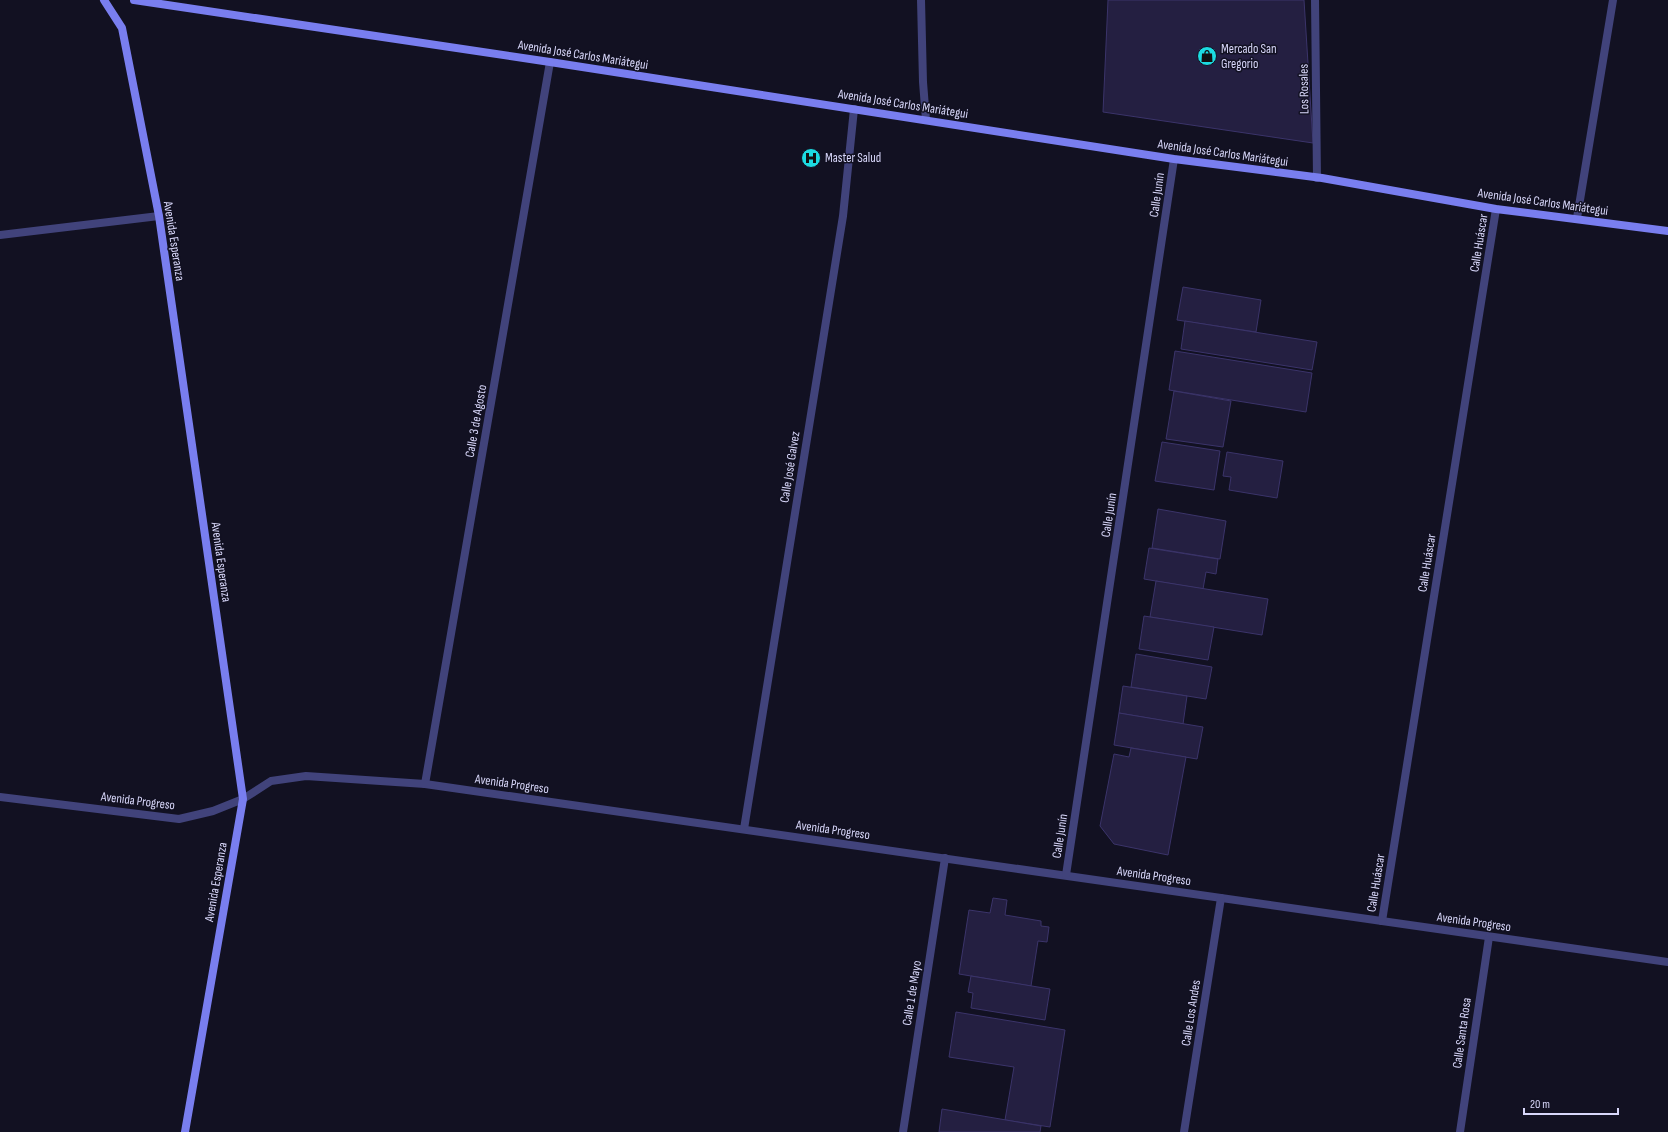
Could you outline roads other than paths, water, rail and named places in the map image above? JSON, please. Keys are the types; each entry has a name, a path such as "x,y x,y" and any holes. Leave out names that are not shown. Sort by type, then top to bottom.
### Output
{"street":[{"name":"Avenida Esperanza","path":"104,0 122,28 159,216 243,799 185,1132"},
{"name":"Avenida José Carlos Mariátegui","path":"134,0 550,62 1174,159 1317,178 1496,209 1577,218 1668,231"},
{"path":"921,0 926,120"},
{"name":"Los Rosales","path":"1315,0 1317,178"},
{"path":"1577,218 1613,0"},
{"name":"Calle 3 de Agosto","path":"425,784 550,62"},
{"name":"Calle José Galvez","path":"744,829 842,224 854,109"},
{"name":"Calle Junín","path":"1066,875 1174,159"},
{"name":"Calle Huáscar","path":"1382,921 1496,209"},
{"path":"0,235 159,216"},
{"name":"Avenida Progreso","path":"0,797 179,819 213,811 243,799 271,781 306,776 425,784 1668,962"},
{"name":"Calle 1 de Mayo","path":"903,1132 945,858"},
{"name":"Calle Los Andes","path":"1184,1132 1220,898"},
{"name":"Calle Santa Rosa","path":"1460,1132 1489,937"}],"place":[{"name":"Mercado San Gregorio","path":"1207,56"},
{"name":"Master Salud","path":"811,158"}]}
